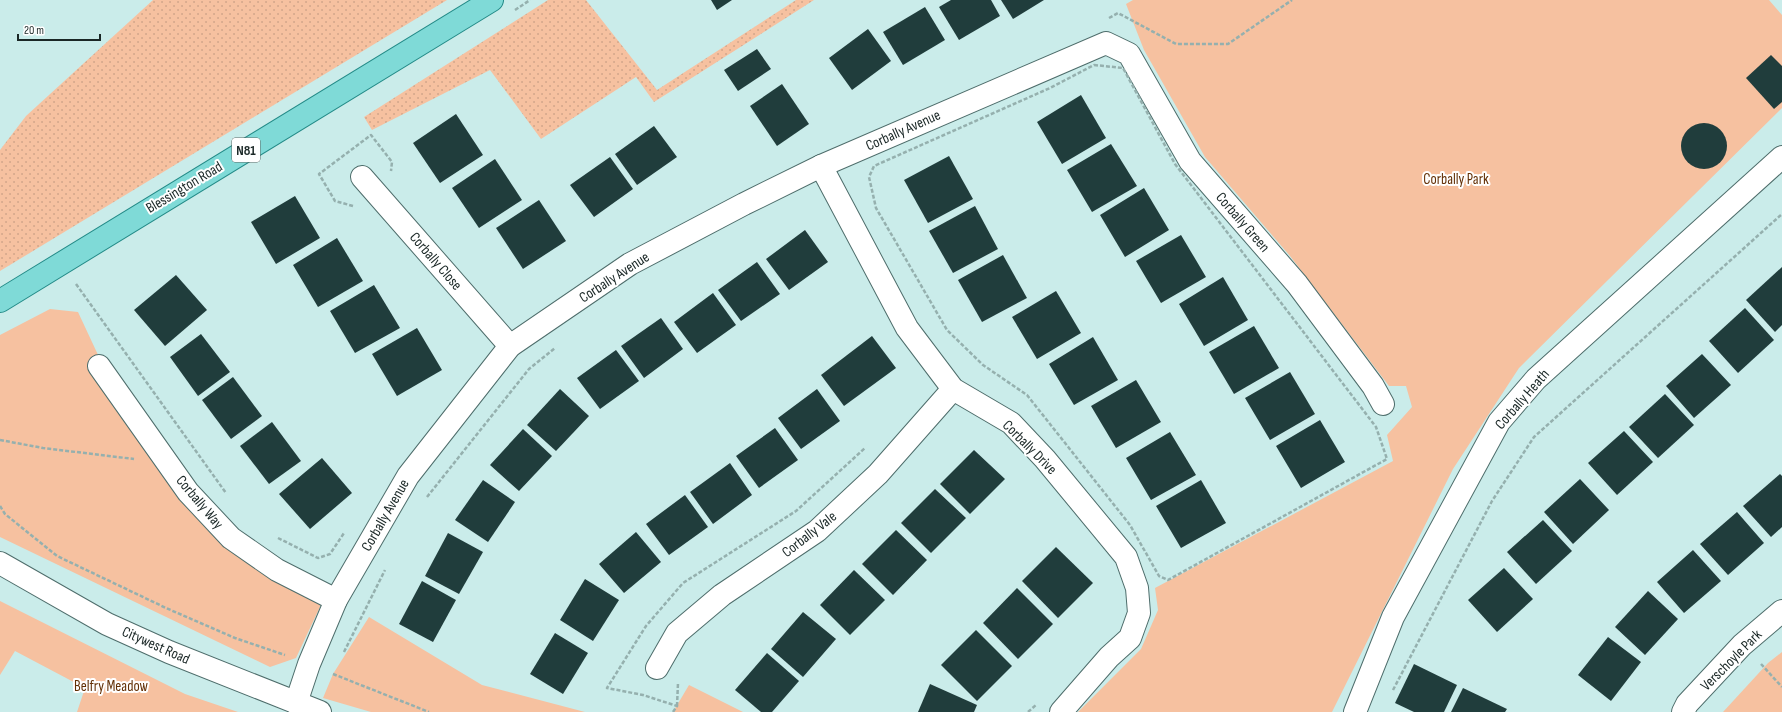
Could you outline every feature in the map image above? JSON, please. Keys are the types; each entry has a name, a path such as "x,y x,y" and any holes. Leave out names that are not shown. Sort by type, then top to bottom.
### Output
{"main road":[{"name":"Blessington Road","path":"0,301 492,0"}],"street":[{"name":"Corbally Avenue","path":"296,704 309,664 336,600 408,476 510,346 630,264 744,204 821,166 1106,43"},
{"name":"Corbally Green","path":"1106,43 1129,54 1190,162 1297,284 1373,386 1383,404"},
{"name":"Corbally Heath","path":"1355,712 1393,617 1499,422 1536,379 1782,157"},
{"name":"Corbally Drive","path":"821,166 907,328 953,389 1011,423 1046,459 1126,557 1137,588 1138,613 1130,638 1109,657 1061,712"},
{"name":"Corbally Close","path":"362,177 510,346"},
{"name":"Corbally Way","path":"99,366 188,492 231,538 277,570 336,600"},
{"name":"Corbally Vale","path":"657,668 677,633 722,595 817,532 878,474 953,389"},
{"name":"Citywest Road","path":"0,563 107,624 169,652 296,704 320,712"},
{"name":"Verschoyle Park","path":"1682,712 1687,704 1742,645 1782,611"}],"path":[{"path":"1104,20 1118,13 1176,44 1228,44 1292,0"},
{"path":"1094,66 1122,68 1175,164 1376,427 1387,459 1168,580 1159,576 1130,525 1027,395 983,365 947,330 876,208 869,177 874,166 1050,88 1094,66"},
{"path":"358,207 335,200 319,174 371,135 392,162 391,173"},
{"path":"1392,691 1492,501 1534,437 1782,214"},
{"path":"74,280 228,496"},
{"path":"426,498 529,369 559,345"},
{"path":"0,440 43,448 139,459"},
{"path":"677,706 643,695 607,688 646,626 683,583 796,511 871,443"},
{"path":"0,506 5,514 57,556 166,608 235,638 288,656"},
{"path":"272,535 318,558 330,554 347,527"},
{"path":"343,654 387,565"},
{"path":"1761,664 1782,687"},
{"path":"336,667 332,674 429,712"},
{"path":"673,712 677,706 678,682"},
{"path":"1028,712 1040,701"}],"green space":[{"path":"153,0 447,0 0,271 0,150 26,116"},
{"path":"548,0 586,0 657,90 796,0 814,0 654,102 636,77 541,139 490,70 372,130 364,117"},
{"name":"Corbally Park","path":"1133,0 1769,0 1782,15 1782,108 1519,368 1453,469 1332,712 1078,712 1141,649 1158,610 1155,588 1393,461 1387,435 1412,407 1406,386 1389,386 1290,256 1205,157 1144,50 1126,4"},
{"path":"50,309 78,312 99,357 191,489 235,534 327,592 296,658 270,667 0,537 0,335"},
{"name":"Belfry Meadow","path":"0,601 185,694 238,712 77,712 85,688 15,651 0,675"},
{"path":"369,617 482,685 585,712 371,712 323,698 333,674"},
{"path":"1782,652 1782,712 1723,712 1768,663"},
{"path":"689,685 743,712 673,712"}],"building":[{"path":"711,0 732,0 717,10"},
{"path":"951,0 991,0 1000,16 959,40 939,7"},
{"path":"1001,0 1044,0 1013,19"},
{"path":"925,7 945,40 903,65 883,32"},
{"path":"868,29 891,61 852,90 829,58"},
{"path":"757,49 771,69 738,91 724,70"},
{"path":"1771,55 1782,66 1782,102 1774,109 1746,78"},
{"path":"782,84 809,124 777,146 750,106"},
{"path":"1081,95 1106,138 1062,164 1037,122"},
{"path":"456,114 483,155 440,183 413,143"},
{"path":"1709,123 1721,129 1726,137 1726,155 1721,163 1713,168 1699,169 1687,163 1682,155 1681,141 1687,129 1695,124"},
{"path":"654,126 677,157 637,185 615,154"},
{"path":"1111,144 1137,186 1092,212 1067,170"},
{"path":"949,156 973,199 928,223 904,180"},
{"path":"610,157 633,189 594,217 570,185"},
{"path":"495,159 522,200 479,228 452,188"},
{"path":"1144,188 1169,230 1125,257 1100,215"},
{"path":"295,196 320,238 276,264 251,222"},
{"path":"539,200 566,241 523,269 496,228"},
{"path":"975,206 998,249 953,273 929,231"},
{"path":"805,230 828,262 789,290 766,259"},
{"path":"1181,235 1206,277 1161,303 1136,261"},
{"path":"337,238 363,281 318,307 293,265"},
{"path":"1003,255 1027,298 982,322 958,280"},
{"path":"757,262 780,294 741,321 718,290"},
{"path":"1782,267 1782,325 1775,332 1746,300"},
{"path":"176,275 207,310 165,346 134,310"},
{"path":"1223,277 1248,320 1204,346 1179,304"},
{"path":"374,285 400,328 355,353 330,311"},
{"path":"1056,291 1081,333 1037,359 1012,317"},
{"path":"713,293 736,325 697,353 674,322"},
{"path":"1745,308 1774,340 1738,373 1709,341"},
{"path":"661,318 683,349 644,378 621,346"},
{"path":"1254,326 1279,368 1234,394 1209,352"},
{"path":"417,328 442,370 397,396 372,354"},
{"path":"201,334 230,372 198,396 170,357"},
{"path":"872,336 896,368 844,406 821,375"},
{"path":"1093,337 1118,380 1074,405 1049,364"},
{"path":"616,350 639,381 600,409 577,378"},
{"path":"1702,354 1731,385 1694,418 1666,386"},
{"path":"1290,372 1315,414 1270,440 1245,398"},
{"path":"233,377 262,416 231,439 202,400"},
{"path":"1136,380 1161,422 1116,448 1091,406"},
{"path":"560,389 589,416 556,451 527,425"},
{"path":"817,389 840,421 801,449 778,418"},
{"path":"1665,394 1694,425 1658,458 1629,427"},
{"path":"1320,420 1345,462 1301,488 1276,446"},
{"path":"272,422 301,461 269,484 240,446"},
{"path":"775,428 798,460 759,488 736,456"},
{"path":"523,429 552,456 519,491 490,465"},
{"path":"1624,431 1653,462 1617,495 1588,463"},
{"path":"1170,432 1196,475 1151,500 1126,458"},
{"path":"974,450 1005,479 970,514 940,484"},
{"path":"322,458 352,493 310,529 279,494"},
{"path":"730,463 752,495 713,524 690,492"},
{"path":"1780,474 1782,476 1782,527 1771,537 1743,506"},
{"path":"1580,479 1609,510 1573,544 1544,512"},
{"path":"483,480 515,502 488,542 455,520"},
{"path":"1201,480 1226,523 1181,548 1156,506"},
{"path":"935,489 966,518 931,553 901,523"},
{"path":"685,495 708,527 669,555 646,524"},
{"path":"1737,512 1764,543 1728,575 1700,544"},
{"path":"1543,520 1572,551 1536,584 1507,552"},
{"path":"896,530 927,560 893,595 862,564"},
{"path":"636,532 661,562 624,593 599,564"},
{"path":"448,533 483,552 459,594 425,576"},
{"path":"1056,547 1093,583 1058,618 1022,581"},
{"path":"1693,550 1721,581 1684,613 1657,582"},
{"path":"1504,568 1533,599 1497,632 1468,600"},
{"path":"854,570 885,600 850,635 820,605"},
{"path":"585,579 619,600 593,641 560,620"},
{"path":"422,581 456,600 433,642 399,624"},
{"path":"1017,588 1053,624 1018,659 983,623"},
{"path":"1648,591 1678,619 1645,655 1615,627"},
{"path":"803,612 836,639 803,677 771,649"},
{"path":"976,630 1012,666 977,701 941,665"},
{"path":"555,633 588,653 563,694 530,674"},
{"path":"1608,637 1641,662 1611,701 1578,675"},
{"path":"767,653 799,681 772,712 761,712 735,690"},
{"path":"1414,664 1457,685 1444,712 1414,712 1395,703"},
{"path":"930,684 977,705 974,712 918,712"},
{"path":"1463,688 1507,709 1505,712 1451,712"}]}
